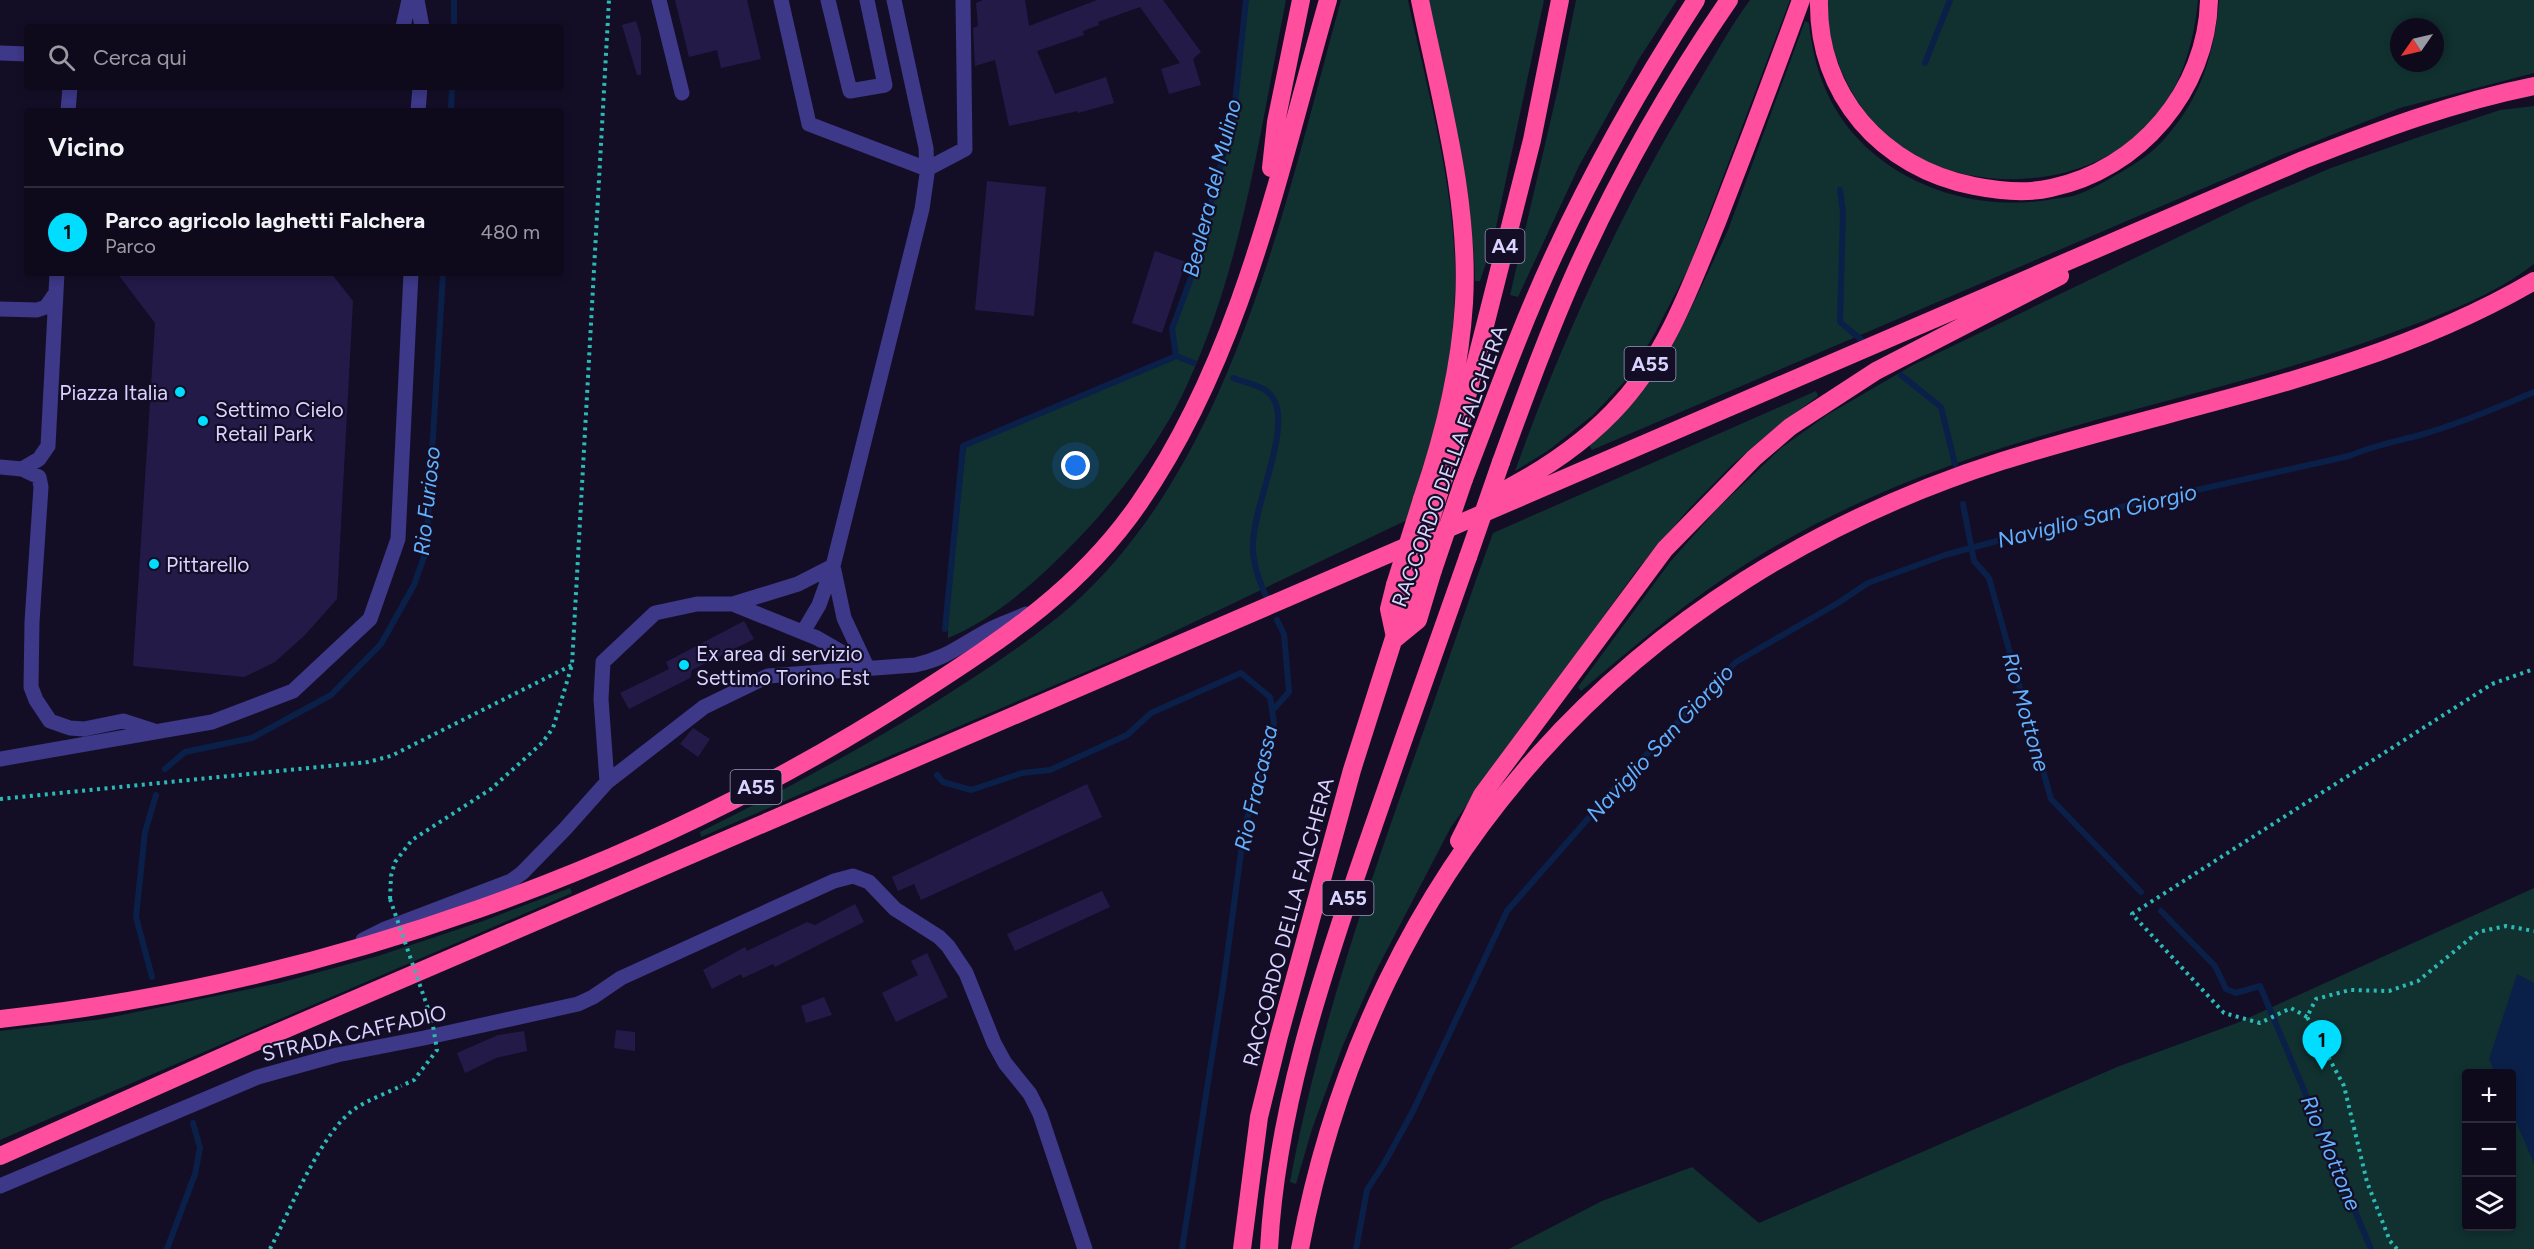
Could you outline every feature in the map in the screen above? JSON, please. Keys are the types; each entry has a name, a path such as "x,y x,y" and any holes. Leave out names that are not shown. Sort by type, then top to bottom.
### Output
{"highway":[{"name":"A55","path":"0,1019 68,1012 220,985 434,924 575,871 700,815 800,765 898,707 994,646 1046,606 1089,567 1145,495 1196,408 1231,327 1266,217 1276,122 1301,0"},
{"path":"1266,217 1328,0"},
{"path":"1396,638 1389,609 1439,450 1454,387 1464,301 1464,264 1456,183 1420,0"},
{"name":"A4","path":"1396,638 1453,452 1532,140 1560,0"},
{"name":"RACCORDO DELLA FALCHERA","path":"1242,1249 1259,1117 1279,1036 1346,790 1396,638 1418,620 1464,479 1526,321 1584,191 1647,78 1696,0"},
{"name":"A55","path":"1269,1249 1281,1142 1300,1058 1322,979 1501,462 1549,335 1607,205 1651,123 1729,0"},
{"name":"A55","path":"0,1156 295,1025 1327,580 1517,484 1570,450 1621,403 1666,340 1685,301 1739,168 1801,0"},
{"path":"1819,0 1824,50 1831,70 1842,96 1878,140 1915,166 1938,177 1981,188 2025,191 2050,189 2098,172 2140,144 2160,125 2190,80 2206,29 2209,0"},
{"path":"1327,580 2171,216 2378,130 2485,96 2534,86"},
{"path":"1300,1249 1328,1129 1368,1023 1482,795 1665,549 1754,458 1790,427 1876,371 2171,216"},
{"path":"1417,926 1454,863 1490,813 1559,731 1591,699 1676,627 1766,567 1863,514 1951,478 2063,442 2368,356 2467,317 2534,281"}],"street":[{"path":"404,24 409,0"},
{"path":"417,0 421,24"},
{"path":"659,0 682,93"},
{"path":"781,0 810,124 927,169 965,149 963,0"},
{"path":"828,0 850,91 885,85 867,0"},
{"path":"803,632 819,605 833,566 922,209 927,169 926,148 894,0"},
{"path":"0,53 24,54"},
{"path":"68,108 70,90"},
{"path":"418,108 420,90"},
{"path":"22,469 39,459 48,446 57,276"},
{"path":"0,759 212,722 293,691 370,619 398,539 411,276"},
{"path":"0,309 37,310 46,307 55,294"},
{"path":"37,310 44,316 52,337"},
{"path":"0,467 22,469 39,477 41,487 32,622 31,687 36,700 50,721 70,728 84,729 123,721 157,732"},
{"path":"607,782 601,699 603,662 655,613 697,604 732,604 798,584 833,566"},
{"path":"833,566 844,618 867,667"},
{"path":"732,604 818,638 867,667"},
{"path":"333,954 385,929 511,881 522,873 565,829 607,782 704,707 768,676 915,664 935,660 952,653 988,630 1046,606"},
{"name":"STRADA CAFFADIO","path":"0,1186 258,1077 337,1055 578,1004 621,978 844,877 860,878 869,882 895,909 939,937 958,958 993,1043 1005,1063 1030,1094 1040,1114 1084,1249"}],"path":[{"path":"270,1249 324,1142 355,1109 414,1080 437,1050 432,1020 390,899 391,876 395,862 412,840 491,789 548,736 553,728 572,665 609,0"},
{"path":"0,799 368,762 391,756 572,665"},
{"path":"2397,1249 2390,1241 2367,1182 2344,1086 2307,1017 2291,1008 2260,1023 2224,1013 2132,914 2492,684 2534,669"},
{"path":"2307,1017 2316,999 2350,990 2389,991 2418,981 2478,932 2506,926 2534,931"}],"green space":[{"path":"1247,0 1286,0 1248,196 1236,244 1206,339 1187,385 1165,427 1137,469 1074,543 1016,597 983,620 948,638 948,613 966,447 1176,359 1178,354 1174,329 1236,111"},
{"path":"1341,0 1408,0 1440,145 1452,220 1455,293 1450,352 1433,436 1407,520 1125,655 701,837 700,832 866,744 1003,657 1070,607 1126,548 1174,479 1213,404 1246,325 1274,243"},
{"path":"1428,0 1544,0 1492,246 1480,281 1475,281 1465,175"},
{"path":"1576,0 1677,0 1639,59 1579,166 1518,297 1510,295"},
{"path":"1750,0 1790,0 1689,267 1655,333 1628,378 1593,415 1549,450 1515,471 1553,371 1620,225 1670,131"},
{"path":"1827,0 2198,0 2193,33 2184,65 2170,95 2151,122 2129,142 2103,158 2075,169 2046,176 2016,179 1985,178 1956,172 1927,162 1905,150 1886,135 1854,96 1842,73 1829,25"},
{"path":"2219,0 2534,0 2534,73 2400,108 2281,155 1592,450 1589,445 1639,395 1663,363 1686,319 1728,230 1805,21 1809,23 1816,63 1831,101 1849,128 1871,151 1897,171 1957,196 2021,203 2079,194 2130,167 2155,148 2178,122 2197,90 2214,37"},
{"path":"2534,106 2534,264 2501,286 2447,312 2344,350 2005,447 1934,472 1864,501 1796,534 1712,586 1581,691 1578,687 1670,562 1717,509 1781,448 1827,415 1913,365 2251,202 2331,168 2416,138 2500,110"},
{"path":"1816,391 1818,396 1732,465 1687,511 1637,570 1451,827 1376,971 1343,1045 1312,1129 1296,1184 1290,1182 1317,1062 1369,887 1493,533"},
{"path":"570,888 572,893 0,1140 0,1031 102,1019 279,983 378,956 486,920"},
{"path":"2534,888 2534,1249 1509,1249 1602,1201 1692,1167 1759,1223 2117,1067 2237,1023"}],"water":[{"path":"2517,974 2534,983 2534,1164 2516,1121 2516,1069 2493,1069 2489,1059"}],"building":[{"path":"675,0 747,0 761,59 721,68 717,50 689,57"},
{"path":"983,0 1025,0 1029,26 1097,0 1163,0 1201,52 1193,59 1201,85 1169,94 1161,69 1180,63 1140,7 1098,22 1099,25 1083,31 1084,35 1037,51 1055,94 1106,77 1114,103 1078,113 1078,111 1009,126 995,60 975,66 973,28 978,26 976,3"},
{"path":"636,21 641,37 641,75 637,75 622,25"},
{"path":"987,181 1046,187 1034,316 975,310"},
{"path":"1155,251 1186,262 1162,333 1132,323"},
{"path":"119,276 333,276 353,301 337,599 305,635 275,662 244,677 133,666 155,323"},
{"name":"Ex area di servizio Settimo Torino Est","path":"744,621 754,639 692,670 690,678 629,709 620,693 669,669 666,662"},
{"path":"693,728 710,739 698,757 680,744"},
{"path":"1087,784 1102,817 921,900 914,884 898,891 892,877"},
{"path":"1102,891 1110,907 1015,951 1007,934"},
{"path":"855,904 864,922 775,967 773,964 743,978 741,974 712,989 703,970 745,947 747,951 807,922 815,925"},
{"path":"927,953 948,997 896,1022 882,993 918,975 911,961"},
{"path":"824,997 832,1015 806,1023 801,1006"},
{"path":"616,1030 635,1032 635,1051 614,1048"},
{"path":"524,1031 527,1051 496,1058 465,1073 457,1053 498,1035"}],"waterway":[{"name":"Rio Furioso","path":"454,0 454,24"},
{"name":"Bealera del Mulino","path":"1194,363 1176,356 1172,329 1195,267 1234,112 1246,0"},
{"name":"Rio Mottone","path":"1925,63 1950,0"},
{"name":"Rio Furioso","path":"451,108 452,90"},
{"name":"Rio Mottone","path":"1840,190 1843,212 1840,322 1864,342"},
{"name":"Rio Furioso","path":"165,769 185,752 252,738 331,695 381,644 414,585 426,551 443,276"},
{"name":"Rio Fracassa","path":"945,629 963,446 1176,356"},
{"name":"Rio Mottone","path":"1901,375 1941,407 1955,464"},
{"name":"Bealera del Mulino","path":"1233,378 1268,392 1275,402 1278,416 1278,432 1253,543 1256,570 1266,596"},
{"name":"Naviglio San Giorgio","path":"1356,1249 1367,1190 1413,1111 1507,911 1621,781 1736,662 1868,583 1945,555 2125,506 2349,456 2376,446 2449,426 2534,392"},
{"name":"Rio Mottone","path":"1963,504 1974,561 1989,578 2051,799 2141,892"},
{"name":"Bealera del Mulino","path":"1272,711 1289,692 1284,634 1277,620"},
{"name":"Rio Fracassa","path":"937,775 943,782 971,790 1022,773 1050,770 1127,735 1151,713 1241,673 1270,697 1274,723 1244,830 1223,986 1182,1249"},
{"name":"Rio Furioso","path":"152,977 136,917 145,832 156,795"},
{"name":"Rio Mottone","path":"2161,911 2215,966 2226,989 2236,993 2260,986 2371,1249"},
{"name":"Rio Furioso","path":"167,1249 195,1174 200,1148 193,1123"}],"place":[{"name":"Piazza Italia","path":"180,392"},
{"name":"Settimo Cielo Retail Park","path":"203,421"},
{"name":"Pittarello","path":"154,564"},
{"name":"Ex area di servizio Settimo Torino Est","path":"684,665"},
{"name":"Parco agricolo laghetti Falchera","path":"2322,1070"}]}
